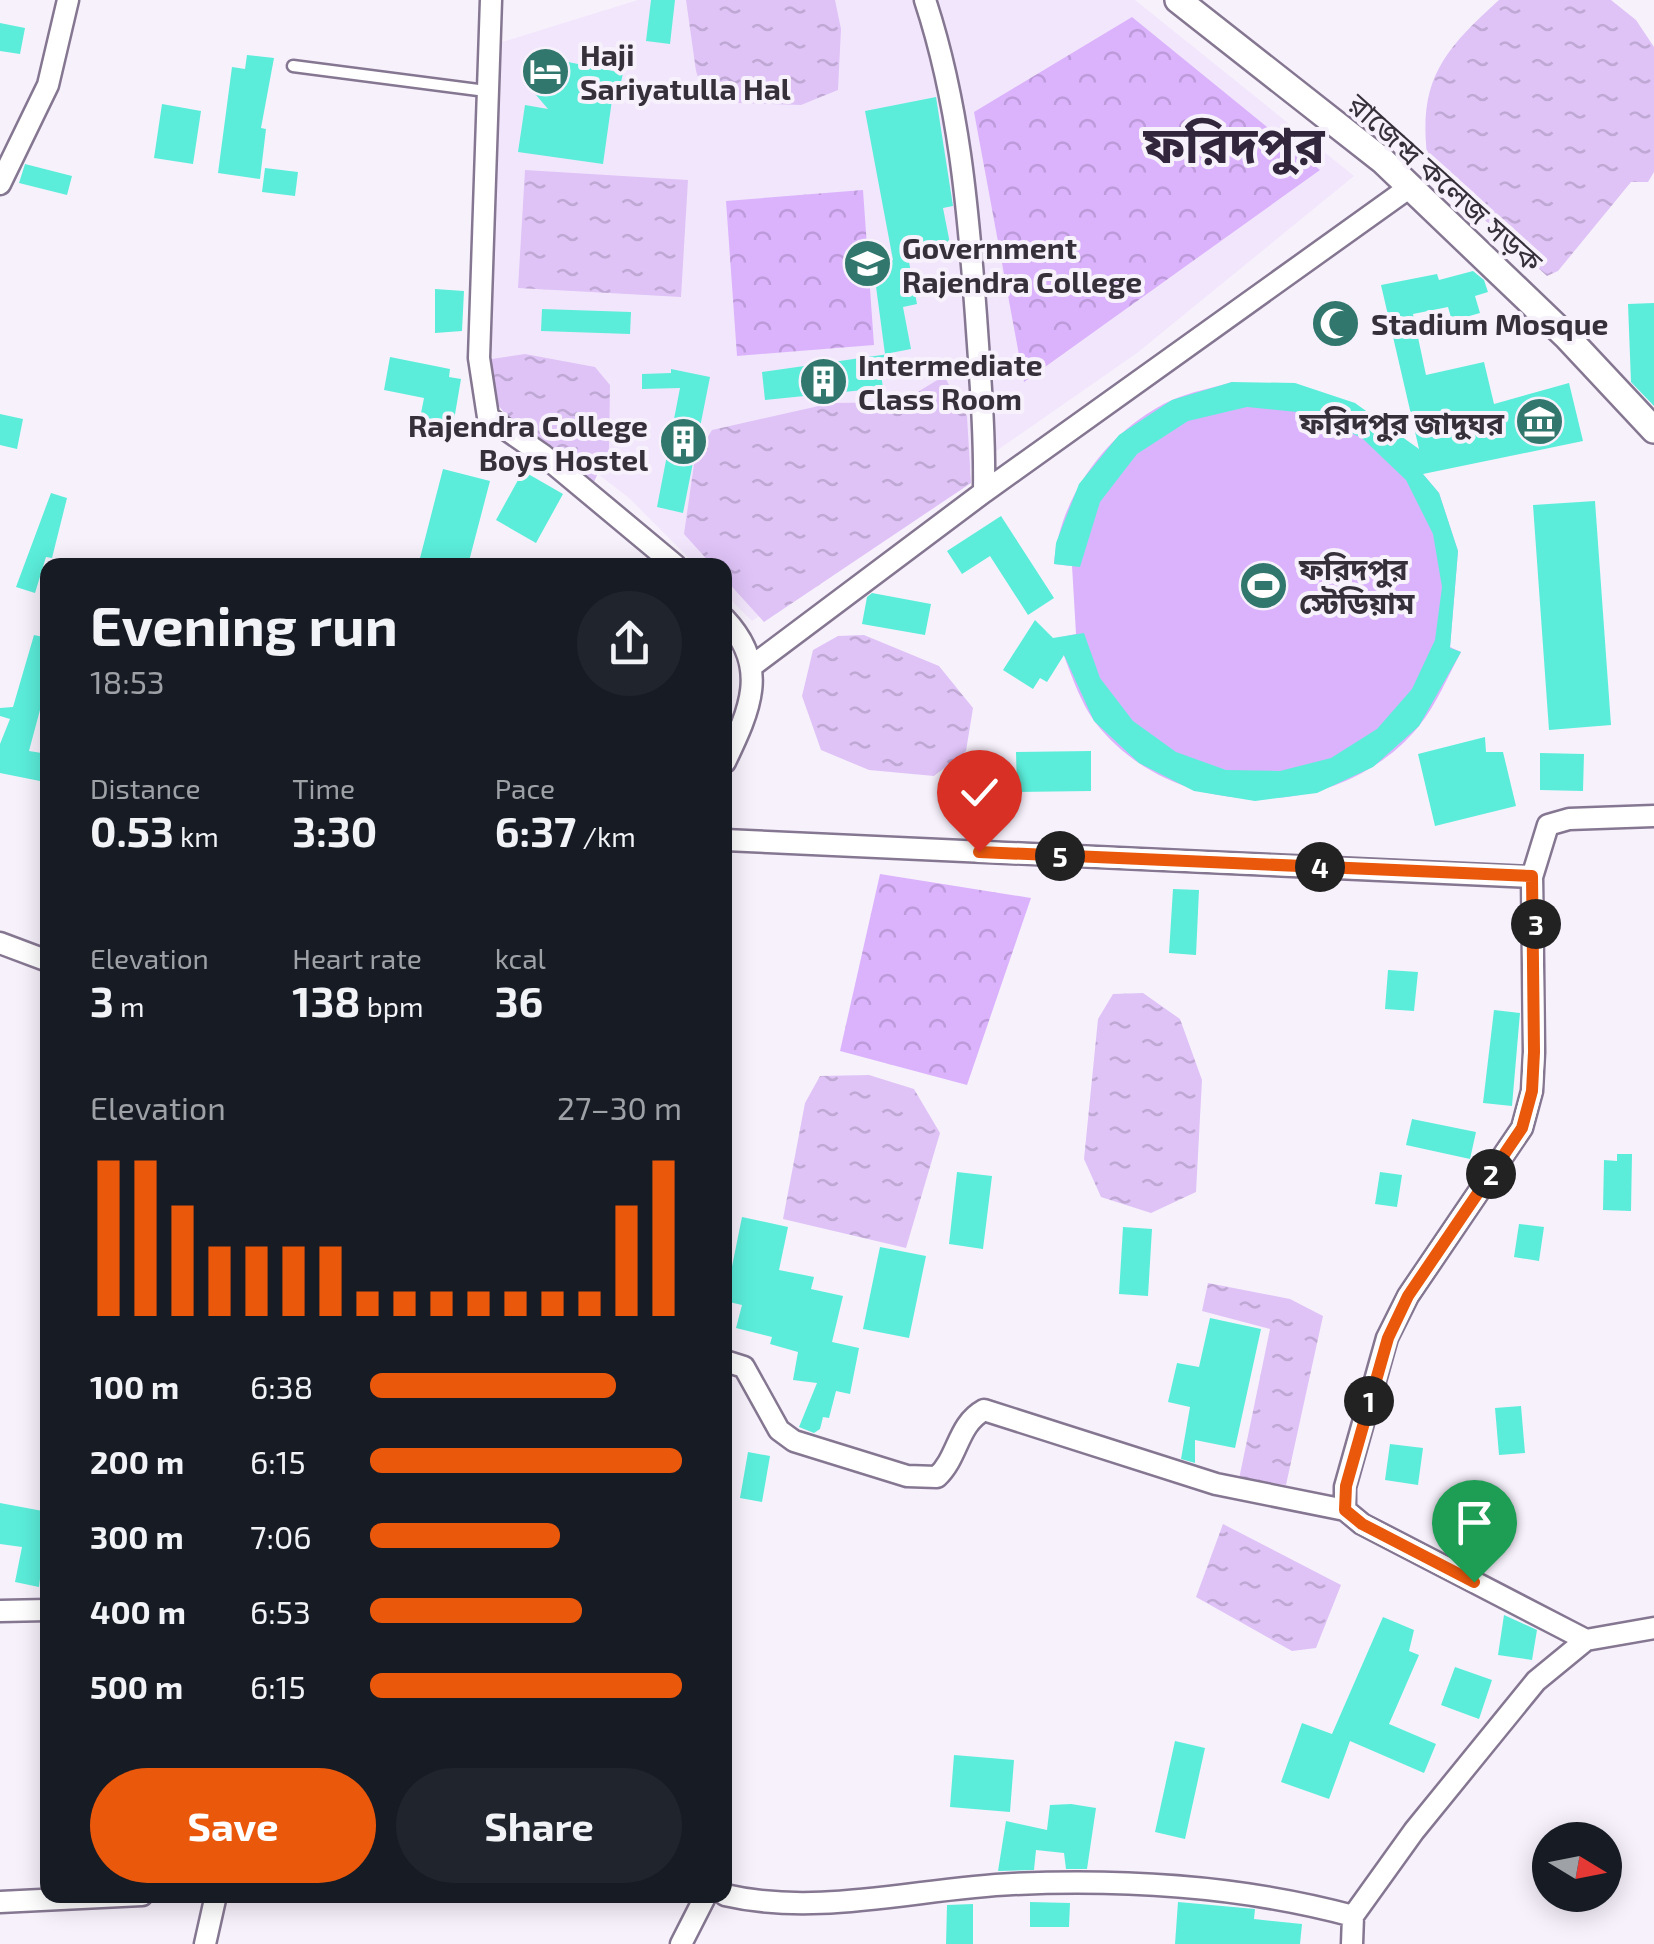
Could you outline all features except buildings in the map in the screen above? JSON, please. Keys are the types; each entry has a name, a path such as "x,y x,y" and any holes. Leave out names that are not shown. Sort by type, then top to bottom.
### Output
{"street":[{"path":"0,184 48,85 68,0"},
{"path":"491,0 479,358 488,417 543,456 667,558"},
{"path":"924,0 948,68 968,206 986,430 984,492"},
{"name":"রাজেন্দ্র কলেজ সড়ক","path":"1178,0 1410,187 1567,337 1654,430"},
{"path":"752,666 984,492 1410,187"},
{"path":"732,626 744,639 752,666 748,712 732,747"},
{"path":"1345,1510 1346,1486 1388,1338 1408,1296 1522,1128 1532,1091 1535,1034 1532,876 1548,825 1569,818 1654,816"},
{"path":"732,840 1532,876"},
{"path":"0,943 40,959"},
{"path":"732,1363 744,1367 778,1430 794,1442 907,1476 938,1477 949,1466 968,1418 984,1410 1216,1484 1345,1510 1362,1524 1586,1640"},
{"path":"0,1611 40,1610"},
{"path":"1352,1944 1352,1916 1414,1831 1536,1681 1586,1640 1654,1628"},
{"path":"732,1895 834,1902 1013,1884 1200,1886 1294,1900 1352,1916"},
{"path":"0,1902 40,1900"},
{"path":"205,1944 214,1903"},
{"path":"681,1944 702,1903"}],"lane":[{"path":"293,66 486,91"}],"shaded area":[{"name":"Government Rajendra College","path":"638,0 1135,0 1354,176 1137,353 752,621 732,601 732,558 689,558 629,498 483,385 499,43"}],"green space":[{"path":"1132,17 1320,170 1024,382 974,112"},
{"path":"863,190 874,345 737,356 726,201"},
{"name":"ফরিদপুর স্টেডিয়াম","path":"1232,382 1404,452 1439,493 1458,551 1450,647 1461,652 1431,709 1385,758 1346,781 1302,794 1256,799 1211,793 1167,779 1128,755 1089,713 1057,638 1076,634 1072,566 1054,564 1058,539 1077,490 1092,467 1109,446 1149,412 1179,397"},
{"path":"880,874 1031,898 967,1085 840,1051"}],"water":[{"path":"686,0 835,0 841,29 838,90 801,105 706,102 696,71"},
{"path":"1499,0 1611,0 1636,20 1654,47 1654,172 1648,182 1631,182 1558,271 1547,276 1429,170 1426,115 1436,74 1460,38"},
{"path":"525,170 688,180 681,297 518,288"},
{"path":"525,354 595,367 610,385 609,449 594,482 510,419 489,395 492,359"},
{"path":"944,376 967,416 971,483 764,622 732,587 732,558 706,558 684,534 695,457 712,430 832,403 901,402"},
{"path":"864,635 939,666 973,708 966,751 934,776 869,770 821,750 802,696 813,650 838,636"},
{"path":"1143,993 1180,1019 1202,1080 1196,1192 1151,1213 1101,1197 1084,1159 1098,1019 1113,994"},
{"path":"869,1075 914,1089 940,1133 906,1248 783,1219 805,1103 820,1076"},
{"path":"1208,1283 1290,1299 1323,1316 1286,1485 1239,1479 1270,1329 1202,1311"},
{"path":"1223,1524 1341,1585 1316,1648 1292,1651 1196,1597"}],"place":[{"name":"Haji Sariyatulla Hal","path":"545,71"},
{"name":"Government Rajendra College","path":"867,264"},
{"name":"Stadium Mosque","path":"1336,323"},
{"name":"Intermediate Class Room","path":"823,381"},
{"name":"ফরিদপুর জাদুঘর","path":"1539,422"},
{"name":"Rajendra College Boys Hostel","path":"683,442"},
{"name":"ফরিদপুর স্টেডিয়াম","path":"1264,585"}],"district":[{"name":"ফরিদপুর","path":"1234,143"}],"route":[{"path":"979,852 1532,876 1536,910 1534,1052 1532,1091 1522,1128 1408,1296 1388,1338 1346,1486 1345,1510 1362,1524 1474,1582"}]}
